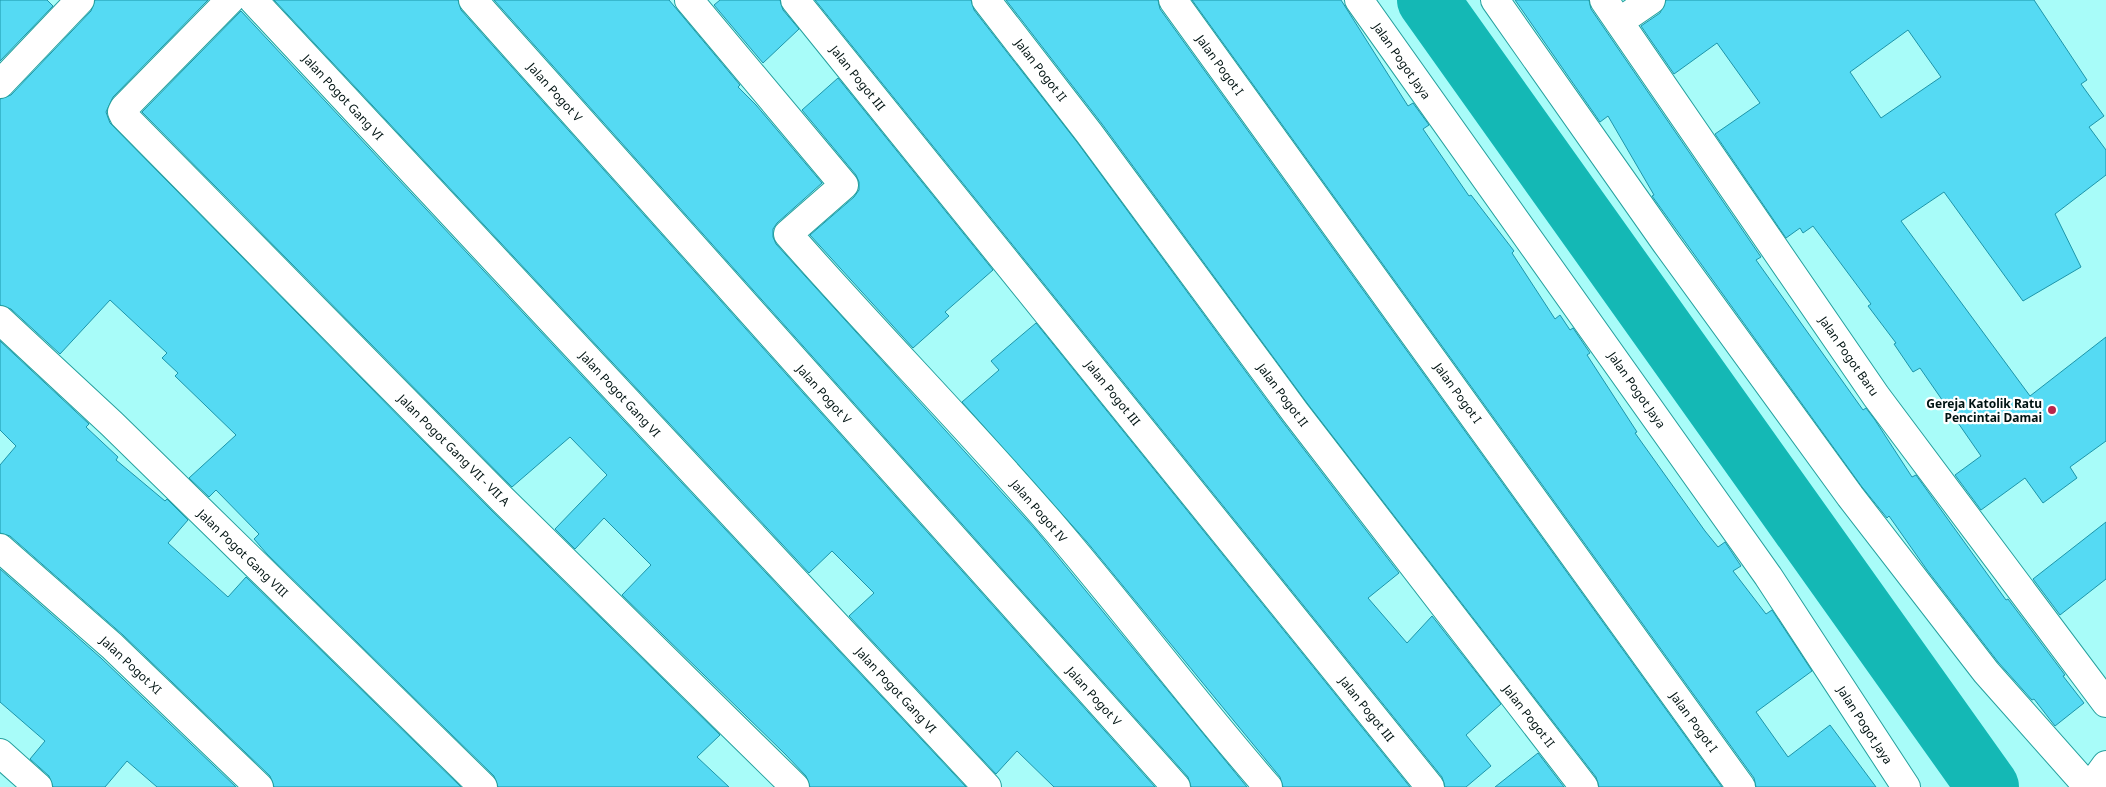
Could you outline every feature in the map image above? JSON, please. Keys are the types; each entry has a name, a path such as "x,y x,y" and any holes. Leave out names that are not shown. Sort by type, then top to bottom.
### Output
{"street":[{"path":"0,84 80,0"},
{"name":"Jalan Pogot Gang VII - VII A","path":"230,0 124,108 122,112 124,116 502,498 795,787"},
{"name":"Jalan Pogot Gang VI","path":"252,0 987,787"},
{"name":"Jalan Pogot V","path":"473,0 1176,787"},
{"name":"Jalan Pogot IV","path":"689,0 844,185 788,234 1047,519 1152,645 1206,715 1268,787"},
{"name":"Jalan Pogot III","path":"795,0 1430,787"},
{"name":"Jalan Pogot II","path":"986,0 1089,133 1289,404 1584,787"},
{"name":"Jalan Pogot I","path":"1173,0 1741,787"},
{"name":"Jalan Pogot Jaya","path":"1359,0 1768,576 1906,787"},
{"path":"1495,0 1666,243 1850,496 1986,672 2089,787 2106,765"},
{"name":"Jalan Pogot Baru","path":"1604,0 1876,396 2106,703"},
{"path":"1619,22 1652,0"},
{"name":"Jalan Pogot Gang VIII","path":"0,320 112,424 483,787"},
{"name":"Jalan Pogot XI","path":"0,548 112,646 259,787"},
{"path":"0,754 38,787"}],"building":[{"path":"0,0 47,0 53,6 0,61"},
{"path":"95,0 208,0 113,97 106,112 110,123 490,509 720,735 697,757 729,787 498,787 494,776 267,554 254,539 259,534 216,490 209,497 189,478 236,435 175,376 178,373 162,358 167,353 110,300 60,354 11,309 0,305 0,99 11,95 91,11"},
{"path":"274,0 458,0 461,10 1155,787 1054,787 1017,751 996,774 849,616 874,593 832,551 809,573"},
{"path":"494,0 669,0 740,85 738,87 756,105 822,183 777,223 773,229 773,237 776,244 1035,529 1247,787 1191,787 1188,777"},
{"path":"720,0 780,0 783,10 799,29 763,63 714,5"},
{"path":"815,0 971,0 974,10 1077,142 1282,421 1399,573 1368,598 1407,643 1432,616 1501,704 1466,735 1491,766 1466,787 1445,787 1442,777"},
{"path":"1006,0 1158,0 1160,9 1722,787 1599,787 1596,777 1307,403 1102,124"},
{"path":"1192,0 1341,0 1408,106 1413,103 1429,125 1423,129 1469,196 1471,195 1514,251 1512,253 1555,319 1560,315 1570,330 1573,328 1590,353 1587,355 1637,432 1635,433 1718,547 1725,542 1741,566 1733,571 1766,614 1772,610 1812,671 1756,712 1788,757 1830,725 1876,787 1756,787 1754,778"},
{"path":"1515,0 1589,0 1591,9 1761,257 1756,260 1863,410 1866,408 1875,420 1912,477 1916,475 2006,600 2008,599 2084,703 2055,726 2034,699 2032,700 1998,662 1927,570 1889,516 1887,518 1862,487 1652,196 1654,195 1608,116 1600,122"},
{"path":"1666,0 2034,0 2087,80 2081,84 2104,116 2089,127 2106,150 2106,175 2055,214 2081,267 2023,301 1944,192 1901,221 2030,396 2106,337 2106,441 2070,467 2077,478 2043,503 2025,478 1981,510 1955,475 1981,456 1920,368 1913,372 1894,344 1896,343 1868,306 1871,304 1813,226 1803,233 1800,228 1786,238 1715,134 1760,103 1717,43 1674,74 1641,26 1660,13","holes":["1908,30 1941,77 1881,118 1850,72"]},
{"path":"241,11 966,787 810,787 806,776 785,754 622,595 651,565 604,518 575,549 555,529 607,475 570,437 512,487 142,112"},
{"path":"838,78 993,270 945,312 949,316 913,348 810,235 854,197 859,190 859,182 856,175 802,110"},
{"path":"1036,323 1410,787 1283,787 1280,777 1087,542 962,402 999,370 991,361"},
{"path":"0,341 89,424 86,427 118,457 116,460 165,501 167,499 188,520 168,543 228,597 246,577 461,787 274,787 270,776 123,635 10,536 0,533 0,465 16,446 0,430"},
{"path":"2106,522 2106,579 2060,615 2033,579"},
{"path":"0,569 101,658 236,787 157,787 127,761 105,787 53,787 49,776 30,759 45,741 0,702"},
{"path":"1538,753 1564,787 1495,787"}],"waterway":[{"path":"1428,0 1988,787"}],"place":[{"name":"Gereja Katolik Ratu Pencintai Damai","path":"2052,410"}]}
